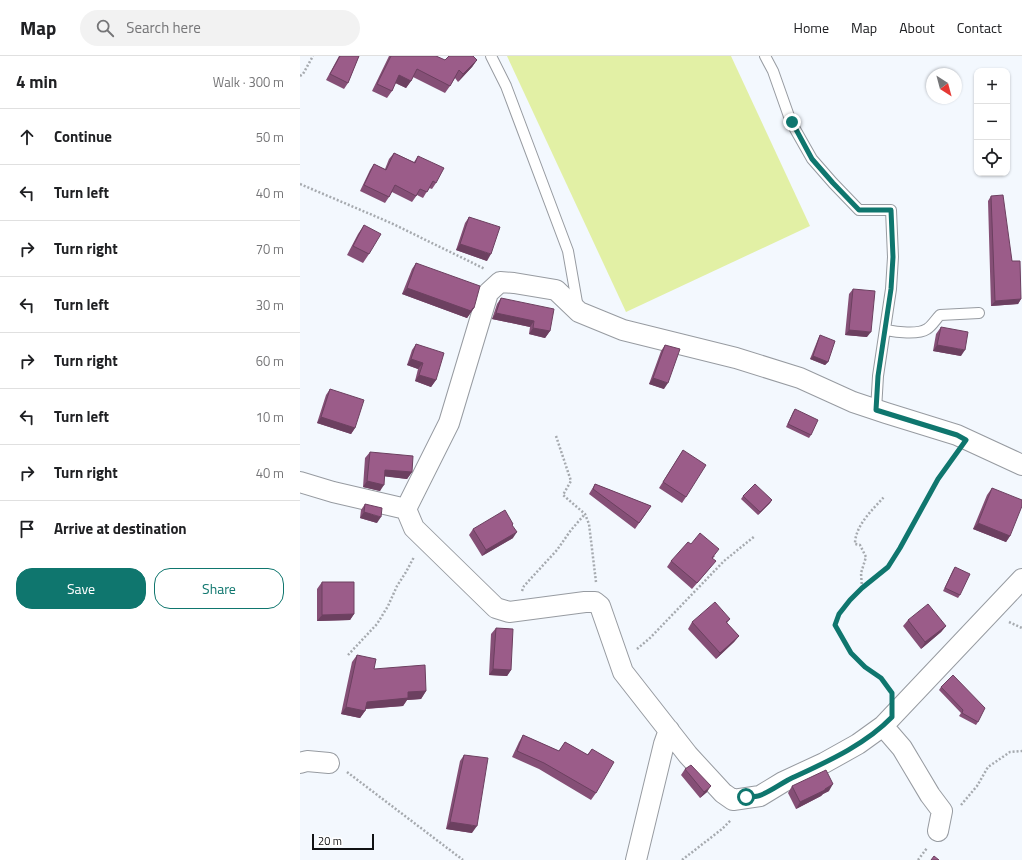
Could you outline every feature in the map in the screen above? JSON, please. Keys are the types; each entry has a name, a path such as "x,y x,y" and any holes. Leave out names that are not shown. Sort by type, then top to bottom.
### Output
{"street":[{"path":"1022,466 957,435 853,402 800,378 736,358 623,330 579,312 556,290 500,282 488,293 449,422 406,509 414,528 496,608 509,612 586,602 595,602 600,606 624,672 688,754 723,793 733,800 760,796 858,744 888,722 1022,579"},
{"path":"300,482 333,492 406,509"},
{"path":"888,722 930,795 942,811 938,831"},
{"path":"636,860 664,744 669,730"},
{"path":"300,763 307,761 329,763"}],"lane":[{"path":"491,56 506,86 568,250 579,312"},
{"path":"765,56 773,71 792,122 812,159 859,210 891,210 893,257 891,289 878,376 876,410"},
{"path":"886,330 896,332 913,332 926,329 940,315 978,313"}],"path":[{"path":"300,76 303,74 313,56"},
{"path":"300,184 391,223 514,283"},
{"path":"556,436 571,481 563,495 585,514 589,524 596,581 595,602"},
{"path":"888,722 892,693 881,678 865,667 851,653 835,625 839,614 850,600 888,567 938,479 966,440"},
{"path":"862,588 861,573 866,557 860,545 855,544 855,536 873,508 884,497"},
{"path":"509,612 524,586 557,550 571,530 585,514"},
{"path":"348,655 377,624 414,557 419,542 415,537 414,528"},
{"path":"624,672 637,649 650,638 724,561 756,536"},
{"path":"918,860 938,831 977,786 988,767 1010,752 1022,750"},
{"path":"329,763 349,772 463,860"},
{"path":"682,860 722,829 732,818"}],"green space":[{"path":"507,56 731,56 810,226 626,312"}],"building":[{"path":"340,56 359,56 348,83 330,74"},
{"path":"391,56 436,56 445,60 449,56 473,56 477,60 463,74 459,70 450,86 417,69 411,81 399,75 392,91 377,84"},
{"path":"394,153 415,163 418,156 444,168 436,183 433,181 427,192 420,189 416,196 395,185 389,197 364,185 374,164 386,170"},
{"path":"1003,195 1012,261 1020,261 1021,299 995,301 991,196"},
{"path":"469,217 500,227 491,254 460,244"},
{"path":"364,225 381,234 369,254 353,246"},
{"path":"416,263 480,286 474,308 471,311 407,288"},
{"path":"853,289 875,291 871,332 849,330"},
{"path":"501,298 554,309 550,331 533,328 534,321 496,313"},
{"path":"941,327 968,332 965,350 937,345"},
{"path":"820,335 835,341 828,362 813,356"},
{"path":"416,344 444,353 436,380 419,375 423,363 411,359"},
{"path":"665,345 680,349 668,383 653,378"},
{"path":"330,389 364,400 355,428 321,417"},
{"path":"795,409 818,420 811,435 788,424"},
{"path":"683,450 706,465 686,497 663,482"},
{"path":"370,452 413,456 412,472 385,470 384,485 367,481"},
{"path":"595,484 651,506 639,523 593,489"},
{"path":"755,484 772,500 760,512 743,496"},
{"path":"992,488 1022,500 1022,506 1010,536 978,523"},
{"path":"365,504 382,508 381,517 364,512"},
{"path":"505,510 517,532 486,550 473,529"},
{"path":"700,533 719,549 712,558 716,561 697,583 671,561 688,542 691,544"},
{"path":"955,567 970,574 960,595 945,588"},
{"path":"322,582 354,582 354,614 322,615"},
{"path":"715,602 730,619 726,622 739,636 720,653 692,622"},
{"path":"928,604 946,626 925,642 908,620"},
{"path":"496,628 513,629 511,670 493,669"},
{"path":"357,655 376,659 374,669 425,665 426,691 408,692 408,698 367,702 365,711 346,707"},
{"path":"953,675 985,708 978,722 962,713 963,710 941,687"},
{"path":"523,735 559,751 565,742 588,755 592,749 614,762 596,793 544,763 517,751"},
{"path":"464,755 488,758 477,826 450,822"},
{"path":"691,765 711,786 704,792 685,769"},
{"path":"826,770 833,784 825,790 800,802 792,786"},
{"path":"934,856 939,860 931,860"}],"route":[{"path":"746,797 760,796 784,782 824,763 858,744 883,726 892,717 892,693 881,678 865,667 851,653 835,625 839,614 850,600 888,567 938,479 966,440 957,435 876,410 878,376 891,289 893,257 891,210 859,210 812,159 792,122"}]}
